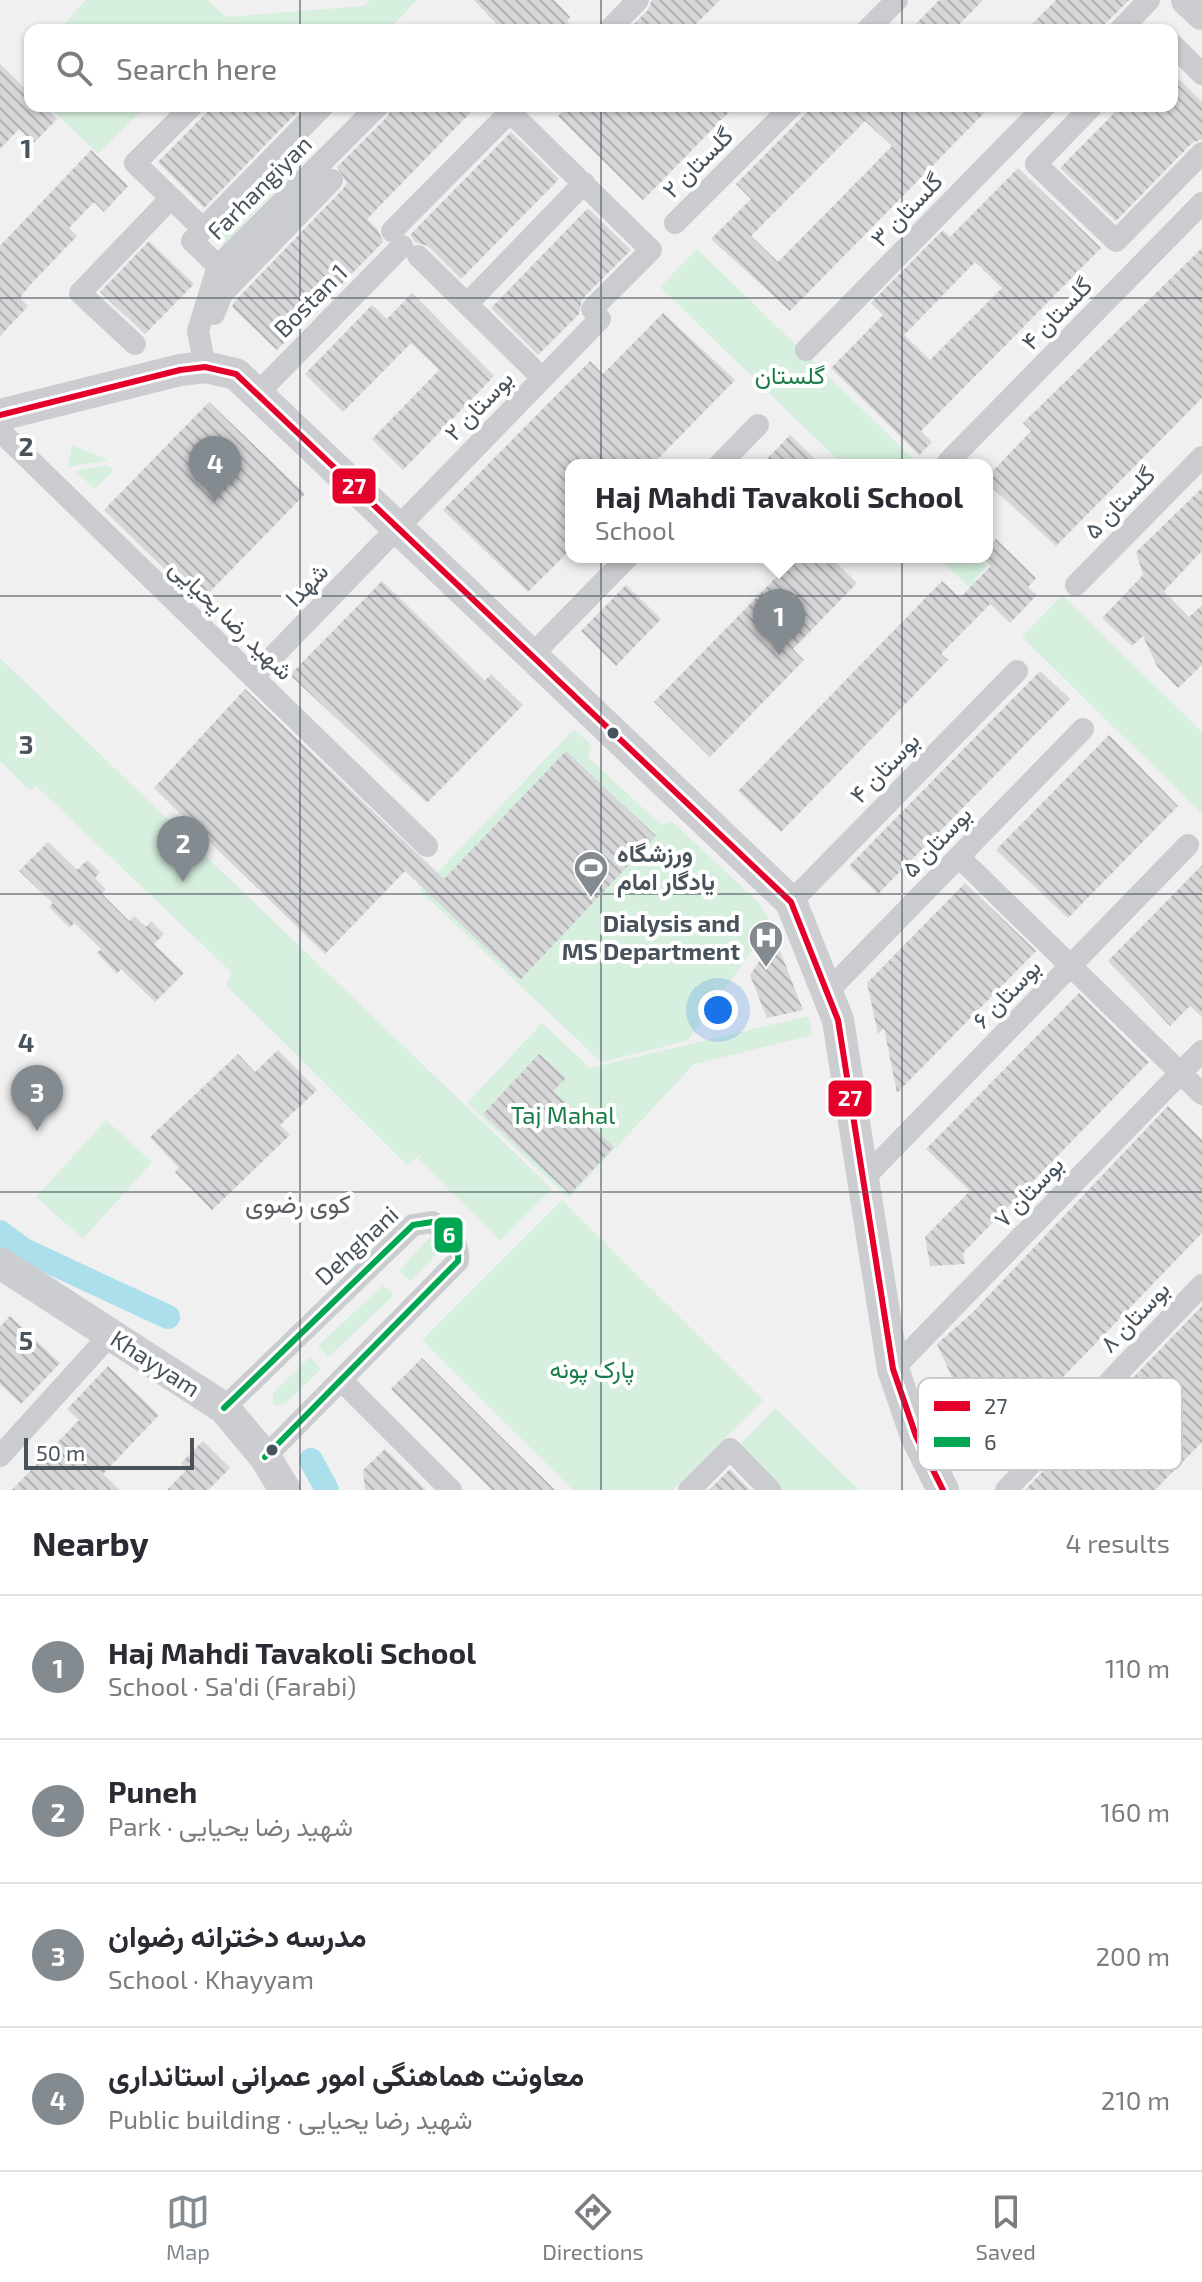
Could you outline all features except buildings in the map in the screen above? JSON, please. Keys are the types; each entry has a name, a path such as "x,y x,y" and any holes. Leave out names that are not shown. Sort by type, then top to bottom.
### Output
{"street":[{"path":"615,24 638,0"},
{"path":"873,24 897,0"},
{"path":"1187,0 1202,14"},
{"path":"1178,50 1202,74"},
{"path":"186,112 135,163 203,229"},
{"path":"218,266 192,241 317,112"},
{"name":"Farhangiyan","path":"203,356 198,331 218,266 327,172 373,112"},
{"name":"Bostan 1","path":"258,393 404,244 505,112"},
{"path":"467,304 584,183 510,112"},
{"name":"گلستان ۲","path":"675,223 786,112"},
{"name":"گلستان ۳","path":"806,350 1039,112"},
{"path":"1086,112 1036,164 1116,241 1202,153"},
{"path":"0,415 180,370 203,356 222,294 327,172 294,137"},
{"name":"بوستان ۲","path":"397,529 596,314 651,250 584,183"},
{"path":"135,344 80,293 171,198"},
{"name":"گلستان ۴","path":"951,459 1202,203"},
{"path":"404,244 533,369"},
{"path":"203,356 236,374 258,393 791,902 838,1020 893,1369 918,1440"},
{"path":"725,459 758,425"},
{"name":"شهید رضا یحیایی","path":"0,431 427,846"},
{"name":"گلستان ۵","path":"1076,585 1202,457"},
{"name":"شهدا","path":"253,677 397,529"},
{"path":"531,656 622,563"},
{"name":"بوستان ۴","path":"791,902 1017,671"},
{"name":"بوستان ۵","path":"828,991 1083,729"},
{"name":"بوستان ۶","path":"863,1179 1188,845"},
{"path":"959,857 1202,1094"},
{"name":"بوستان ۷","path":"893,1369 1202,1051"},
{"name":"Dehghani","path":"224,1408 413,1225 432,1222 446,1231 456,1244 458,1261 265,1457"},
{"name":"Khayyam","path":"0,1263 224,1408 265,1457 285,1490"},
{"name":"بوستان ۸","path":"1113,1378 1202,1285"},
{"path":"0,1456 110,1335"},
{"path":"341,1380 451,1490"},
{"path":"689,1490 730,1449 770,1490"},
{"path":"933,1470 943,1490"},
{"name":"بوستان ۸","path":"1006,1490 1025,1470"}],"green space":[{"path":"86,0 208,0 226,17 364,6 370,0 417,0 394,24 64,24"},
{"path":"54,112 140,112 98,154"},
{"path":"280,165 291,175 223,245 212,235"},
{"name":"گلستان","path":"697,249 914,459 837,459 660,287"},
{"path":"72,445 108,460 68,467"},
{"path":"106,465 114,470 95,489 75,471"},
{"path":"944,563 984,563 987,566 975,579 985,589 978,596"},
{"path":"1062,595 1202,732 1202,814 1022,637"},
{"path":"0,658 552,1189 500,1241 418,1159 424,1152 407,1165 226,985 231,972 36,786 30,791 0,761"},
{"name":"ورزشگاه یادگار امام","path":"574,729 591,744 588,757 661,825 673,822 758,902 772,923 687,1041 601,1062 420,891"},
{"name":"Taj Mahal","path":"808,1016 813,1035 694,1064 569,1198 467,1103 542,1023 590,1068"},
{"path":"106,1120 152,1162 83,1239 36,1197"},
{"name":"پارک پونه","path":"562,1200 763,1400 673,1490 573,1490 422,1340"},
{"path":"431,1236 439,1239 443,1247 411,1281 399,1271"},
{"path":"383,1285 394,1295 329,1357 318,1346"},
{"path":"310,1357 321,1369 285,1404 273,1405 273,1393"},
{"path":"775,1408 859,1490 781,1490 738,1447"}],"waterway":[{"path":"0,1232 24,1250 168,1317"},
{"path":"311,1460 327,1490"}],"transit line":[{"name":"27","path":"0,415 180,370 205,367 236,374 791,902 838,1020 893,1369 918,1440"},
{"name":"6","path":"224,1408 413,1225 432,1222 451,1238 457,1248 458,1261 265,1457"},
{"name":"27","path":"933,1470 943,1490"}],"place":[{"name":"معاونت هماهنگی امور عمرانی استانداری","path":"215,502"},
{"name":"Haj Mahdi Tavakoli School","path":"779,655"},
{"name":"Puneh","path":"183,882"},
{"name":"ورزشگاه یادگار امام","path":"591,899"},
{"name":"Dialysis and MS Department","path":"766,969"},
{"name":"مدرسه دخترانه رضوان","path":"37,1131"}],"district":[{"name":"کوی رضوی","path":"298,1204"}]}
